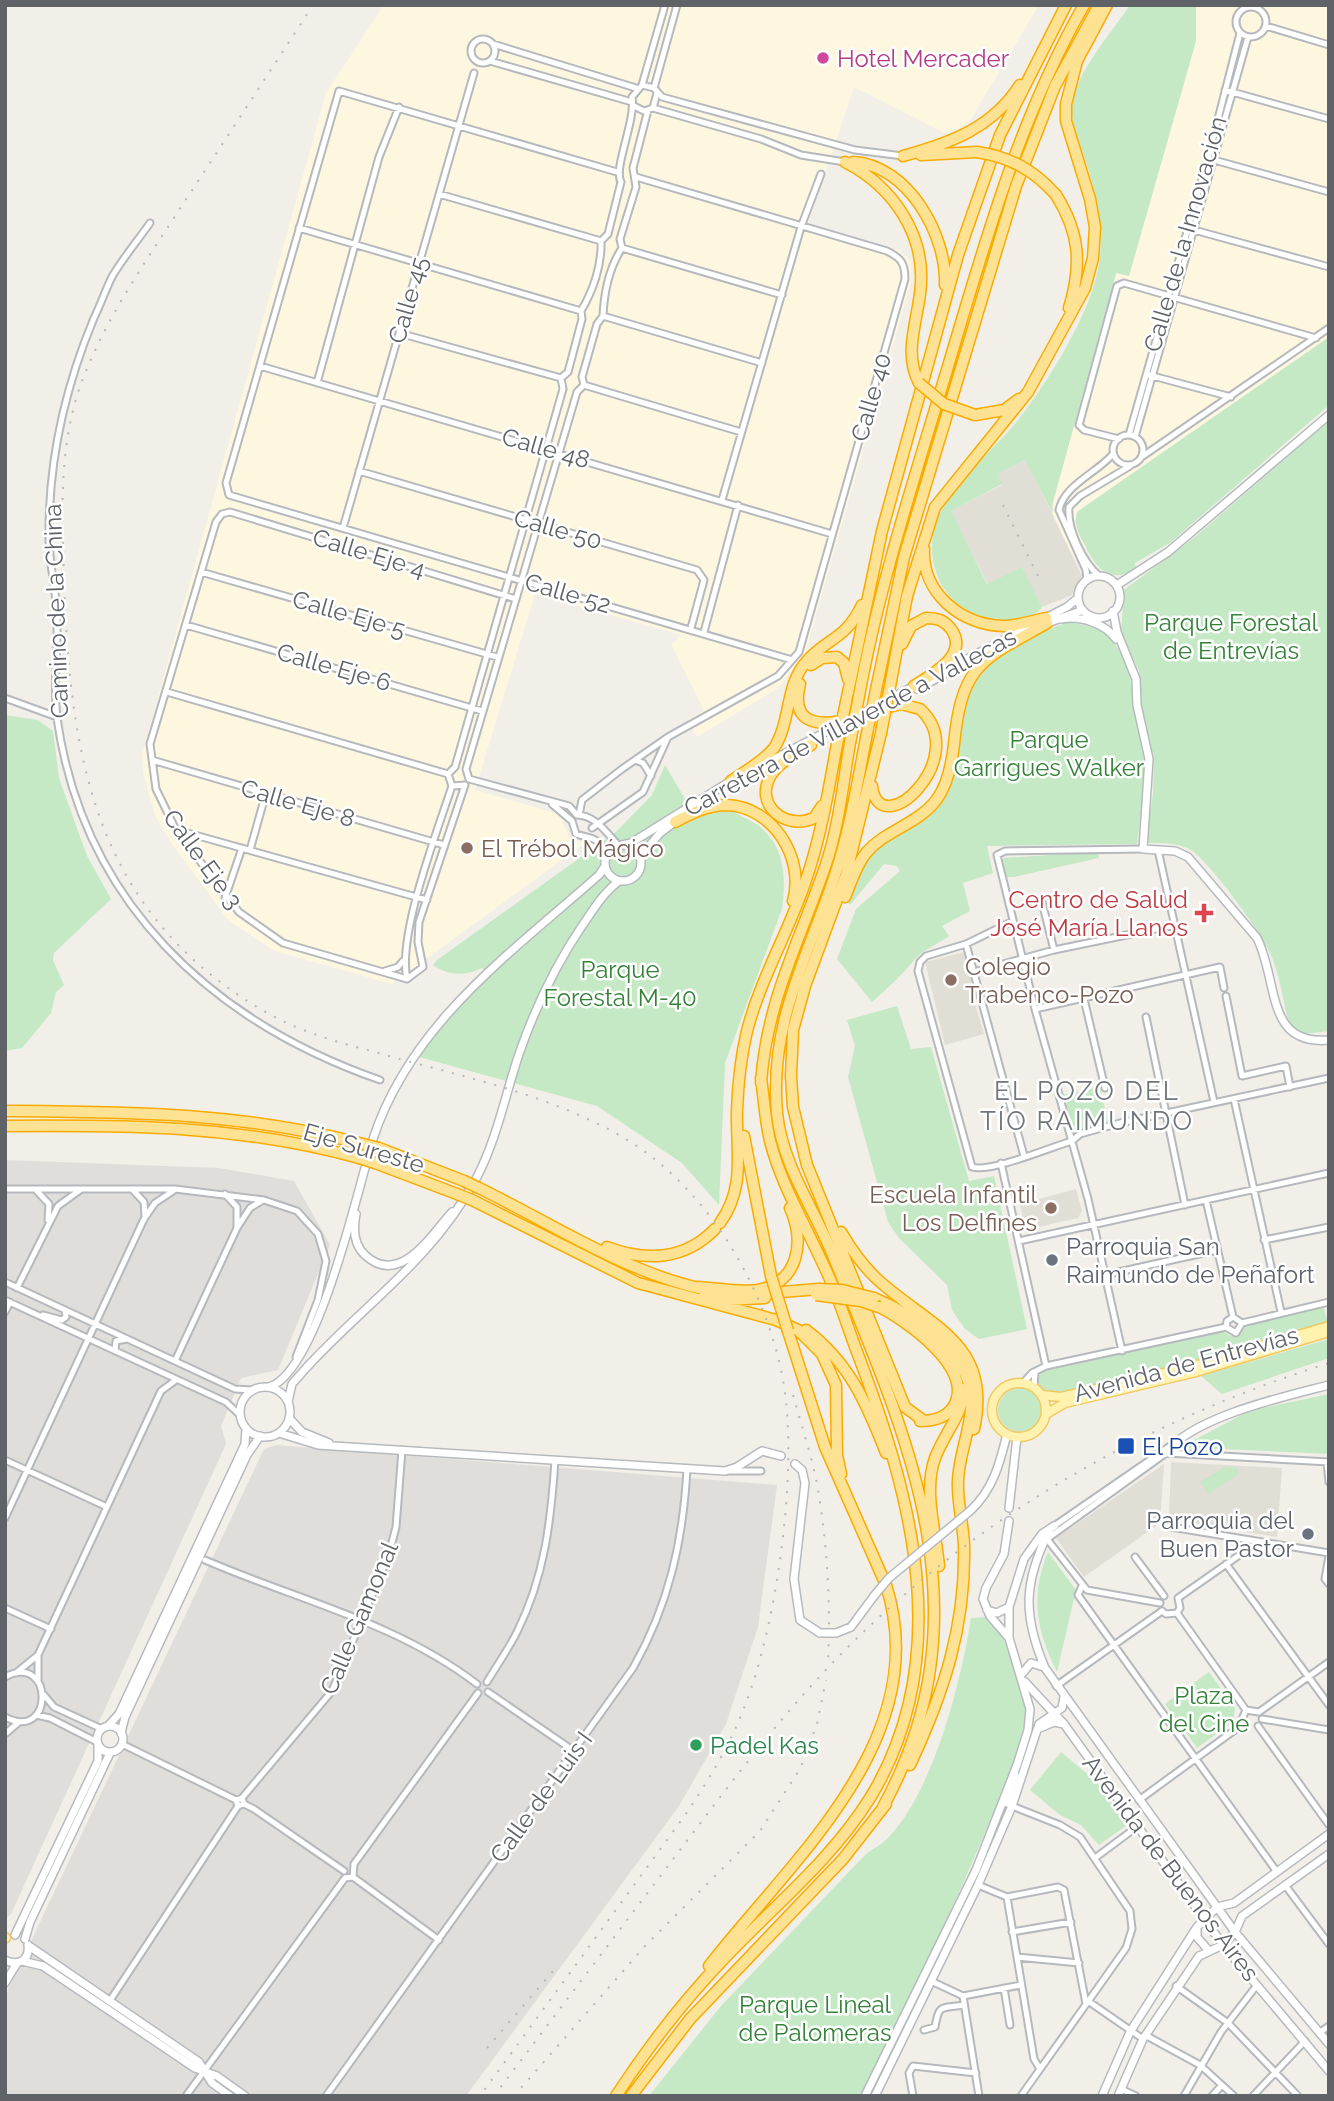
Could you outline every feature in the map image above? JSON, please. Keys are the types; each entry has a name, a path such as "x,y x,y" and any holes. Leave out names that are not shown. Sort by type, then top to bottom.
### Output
{"highway":[{"path":"698,1287 760,1289 787,1275 796,1260 799,1237 769,1157 760,1117 766,1034 781,978 830,849 850,743 851,697 870,588 882,531 945,296 1000,135 1066,5"},
{"path":"552,1224 621,1252 651,1257 690,1248 718,1226 734,1199 739,1175 737,1108 747,1032 805,883 836,749 889,562 1004,181 1045,81 1084,5"},
{"path":"936,1625 932,1560 920,1493 868,1344 825,1236 793,1170 782,1139 775,1074 779,1034 795,978 844,846 904,557 1016,186 1055,86 1099,5"},
{"path":"924,1422 905,1407 800,1141 791,1076 793,1030 805,986 846,875 872,775 907,596 925,532 935,507 1028,392 1085,288 1093,258 1095,227 1090,200 1066,121 1067,90 1077,61 1107,5"},
{"path":"903,156 964,137 991,118 1012,97 1052,34"},
{"path":"903,156 976,152 1020,164 1042,179 1070,216 1077,240 1079,264 1063,332"},
{"path":"845,162 872,166 889,176 921,207 941,248 946,271 945,296"},
{"path":"845,162 865,172 885,190 904,214 918,245 922,273 910,355 919,383 944,404 975,415 1004,410 1028,392"},
{"path":"925,532 924,555 930,581 955,611 975,621 1004,626 1047,620"},
{"path":"731,781 767,756 775,745 801,670 815,654 840,637 856,618 870,588"},
{"path":"893,667 911,626 926,618 935,618 949,626 956,643 949,661 914,686"},
{"path":"805,986 865,854 880,840 921,816 941,793 950,767 959,705 972,671 985,659 1047,620"},
{"path":"851,697 844,663 830,656 814,661 808,668 798,698 803,714 816,724 851,719"},
{"path":"872,775 873,792 878,800 891,806 905,802 927,774 937,746 934,729 920,709 901,704 877,710"},
{"path":"811,745 778,766 771,776 766,796 774,814 794,823 814,818 821,810 833,769"},
{"path":"675,822 706,807 731,805 756,815 778,832 793,855 797,880 781,944"},
{"path":"616,2096 717,1965 844,1835 871,1796 891,1755 911,1699 919,1640 918,1572 908,1508 880,1415 832,1285 781,1175 770,1141 761,1078"},
{"path":"677,2014 687,1993 831,1817 851,1786 883,1721 896,1669 892,1604 825,1447 771,1276 748,1164 740,1086"},
{"name":"Eje Sureste","path":"5,1111 211,1115 313,1131 363,1144 376,1144 479,1188 631,1265 698,1287"},
{"name":"Eje Sureste","path":"5,1126 205,1129 310,1144 359,1158 368,1168 459,1199 472,1200 600,1264"},
{"path":"817,1189 856,1256 884,1285 941,1326 962,1349 971,1366 977,1386 978,1410 959,1498"},
{"path":"600,1264 638,1283 790,1326 822,1354 836,1385 838,1455 853,1511"},
{"path":"600,1264 670,1289 709,1298 730,1300 817,1292"},
{"path":"631,2096 690,2019 843,1859 899,1788 920,1744 957,1641 963,1577 958,1481 969,1419 970,1391 959,1363 936,1338 909,1315 877,1303 817,1292 745,1294 698,1287"},
{"path":"868,1344 901,1411 916,1421 924,1422 938,1419 954,1407 958,1388 954,1374 939,1353 912,1326 877,1303"},
{"path":"719,1306 747,1309 787,1320 805,1329 833,1352 860,1391 908,1508"},
{"path":"883,1807 896,1784 926,1694 941,1592 932,1476 934,1460 964,1402 965,1388 952,1359 936,1338"}],"main road":[{"path":"1117,585 1168,552 1329,415"},
{"path":"1117,585 1100,576 1087,580 1078,598 1083,610 1101,617 1117,632"},
{"path":"1117,585 1120,599 1114,611 1117,632 1129,657 1149,759 1143,849 1175,851 1196,863 1257,937 1264,951 1282,1022 1290,1033 1311,1042 1329,1040"},
{"name":"Carretera de Villaverde a Vallecas","path":"640,858 660,833 733,784 1047,620 1078,598"},
{"name":"Carretera de Villaverde a Vallecas","path":"620,845 631,843 731,781 914,686 1047,620 1083,610"},
{"path":"1101,617 1114,611"},
{"path":"1047,620 1068,618 1100,624 1110,629 1129,657"},
{"path":"376,1144 394,1088 419,1047 450,1009 620,845 634,848 640,858 638,874 629,880 619,881 610,876 605,862"},
{"path":"279,1433 289,1418 288,1402 297,1379 411,1269 443,1231 495,1137 519,1054 543,990 592,912 619,881"},
{"path":"368,1168 354,1236 362,1252 381,1264 400,1263 412,1257 459,1199"},
{"path":"107,2004 27,1943 8,1937 97,1764 98,1744 105,1727 120,1714 238,1460 246,1440 246,1428 240,1415 242,1400 252,1390 269,1387 283,1380 323,1306 368,1168"},
{"name":"Avenida de Entrevías","path":"1042,1395 1061,1397 1194,1366 1329,1326"},
{"name":"Avenida de Entrevías","path":"1046,1414 1065,1403 1196,1372 1329,1332"},
{"path":"1023,1382 1034,1386 1042,1395 1046,1414 1033,1434 1017,1437 1007,1434 993,1417 993,1402 1002,1389 1023,1382"},
{"path":"1166,1453 1173,1444 1230,1415 1329,1385"},
{"path":"269,1387 278,1391 288,1402"},
{"path":"289,1418 304,1433 337,1446"},
{"path":"246,1428 260,1436 279,1433 318,1445 724,1471 737,1467 759,1452 772,1452 781,1456"},
{"path":"795,1464 802,1470 805,1483 794,1594 800,1620 820,1633 836,1633 851,1627 889,1578 970,1511 988,1491 996,1476 1007,1434"},
{"path":"5,1983 28,1955 29,1924 110,1753 122,1744 121,1733 125,1717 247,1455 260,1436"},
{"path":"1009,1508 1017,1437"},
{"path":"1009,1521 1004,1554 984,1592 987,1610 1009,1638"},
{"path":"1013,1587 1022,1585 1028,1590 1035,1559 1052,1527"},
{"path":"865,2096 976,1870 1017,1765 1030,1721 1028,1698 1009,1638 1009,1607 1013,1587 1032,1546 1052,1527"},
{"name":"Avenida de Buenos Aires","path":"1028,1590 1034,1641 1056,1686 1235,1932 1329,2044"},
{"path":"987,1610 997,1614 1009,1607"},
{"path":"1021,1675 1031,1663 1045,1668"},
{"name":"Avenida de Buenos Aires","path":"1021,1675 1066,1727 1223,1945 1329,2071"},
{"path":"875,2096 978,1885 1012,1806 1039,1724 1065,1703 1064,1696"},
{"name":"Avenida de Buenos Aires","path":"1066,1727 1070,1718 1081,1720"},
{"path":"1035,1734 1046,1723 1066,1727"},
{"path":"105,1727 121,1733"},
{"path":"98,1744 110,1753"},
{"path":"1102,2096 1130,2032 1197,1927 1217,1907 1234,1903 1329,1834"},
{"path":"1119,2093 1144,2037 1176,1986 1199,1956 1223,1945 1235,1932 1242,1916 1329,1854"},
{"path":"1234,1903 1242,1916"},
{"path":"1197,1927 1197,1937 1209,1951"},
{"path":"5,1959 41,1965 107,2004 199,2062 212,2082 230,2096"},
{"path":"204,2072 217,2076 245,2096"}],"street":[{"path":"601,241 608,234 621,182 619,170 633,104 665,5"},
{"path":"622,248 620,239 636,187 633,168 656,91 677,5"},
{"path":"1247,7 1261,11 1266,26 1259,35 1248,37 1240,33 1236,18 1247,7"},
{"path":"1266,26 1329,45"},
{"name":"Calle de la Innovación","path":"1211,159 1240,33"},
{"name":"Calle de la Innovación","path":"1132,436 1211,159 1235,92 1248,37"},
{"path":"845,162 801,155 761,139 490,61 476,60 472,49 475,42 482,39 855,150 903,156"},
{"path":"490,61 494,55 493,44"},
{"name":"Calle 45","path":"343,527 474,73"},
{"path":"1225,90 1329,119"},
{"path":"260,366 339,91 619,170 633,168"},
{"path":"317,383 379,157 399,107"},
{"path":"1211,159 1329,192"},
{"path":"722,500 801,227 821,174"},
{"path":"621,182 635,179"},
{"name":"Calle 40","path":"569,806 582,800 668,737 778,676 792,660 801,645 905,279 905,266 900,257 887,251 635,179"},
{"path":"439,194 601,241"},
{"name":"Camino de la China","path":"150,223 113,275 63,402 54,444 49,535 57,617 57,716 76,799 100,859 153,934 210,991 321,1059 380,1080"},
{"path":"299,228 581,311"},
{"path":"1191,229 1329,267"},
{"path":"608,234 620,239"},
{"path":"561,378 568,372 582,319 581,311 587,303 603,251 601,241"},
{"path":"622,248 782,295"},
{"path":"582,377 597,324 603,316 601,307 615,255 622,248"},
{"path":"603,251 615,255"},
{"path":"1143,456 1142,443 1132,436 1119,439 1084,430 1079,425 1117,286 1124,283 1316,338"},
{"path":"587,303 601,307"},
{"path":"603,316 762,363"},
{"path":"582,319 591,325 597,324"},
{"path":"1100,576 1091,569 1069,524 1069,507 1080,496 1130,466 1329,328"},
{"path":"399,333 561,378"},
{"name":"Calle 48","path":"260,366 832,534"},
{"name":"Calle 52","path":"260,366 226,483 229,495 691,628 792,660"},
{"path":"568,372 578,372 584,385"},
{"path":"1149,375 1231,397"},
{"path":"448,775 456,767 511,577 563,389 561,378"},
{"path":"584,385 741,432"},
{"path":"448,775 452,786 418,898 403,961 407,979 423,967 419,922 467,782 466,769 497,657 559,452 578,393 584,385"},
{"path":"563,389 578,393"},
{"path":"1087,580 1086,570 1059,510 1061,500 1070,490 1102,467 1113,454 1119,439"},
{"path":"1113,454 1118,461 1130,466"},
{"name":"Calle 50","path":"359,471 697,570 704,580 691,628"},
{"path":"704,632 738,505"},
{"name":"Calle Eje 4","path":"222,514 230,512 303,533 516,599"},
{"name":"Calle Eje 3","path":"222,514 216,522 150,744 156,789 176,830 225,898 239,912 283,943 407,979"},
{"name":"Calle Eje 5","path":"201,572 497,657"},
{"name":"Calle Eje 6","path":"186,625 482,711"},
{"path":"167,692 448,775"},
{"path":"5,698 57,716"},
{"path":"588,835 594,824 643,792 668,737"},
{"path":"635,760 643,762 651,776"},
{"name":"Calle Eje 8","path":"152,761 444,845"},
{"path":"456,767 466,769"},
{"path":"452,786 467,782 569,806 620,845"},
{"path":"250,850 266,793"},
{"path":"572,821 578,815 582,800"},
{"path":"552,804 572,821 576,834 588,835 602,847 605,862"},
{"path":"176,830 426,900"},
{"path":"225,898 242,848"},
{"path":"1122,1351 1094,1224 1035,1009 997,864 997,855 1005,851 1143,849"},
{"path":"1158,850 1214,1102"},
{"path":"1041,898 1054,950"},
{"path":"1013,921 966,944 926,956 920,962 918,971 972,1167 977,1169 1024,1156 1072,1141 1080,1134 1329,1078"},
{"path":"974,972 1054,950 1175,925"},
{"path":"966,944 1024,1156"},
{"path":"381,972 398,967 403,961"},
{"path":"1035,1009 1220,967 1224,988"},
{"path":"1226,996 1242,1076 1286,1066 1290,1087"},
{"path":"1084,999 1105,1088"},
{"path":"1146,1017 1185,1205"},
{"path":"1234,1099 1281,1312"},
{"path":"1001,1163 1046,1366"},
{"path":"1019,1241 1329,1172"},
{"path":"5,1189 176,1189 264,1200 290,1207 303,1216 318,1234 326,1253 325,1275 319,1298 294,1363"},
{"path":"34,1189 49,1204 47,1223"},
{"path":"17,1287 47,1223 63,1199 83,1189"},
{"path":"131,1189 144,1202 144,1219"},
{"path":"5,1518 144,1219 159,1199 176,1189"},
{"path":"225,1194 237,1207 237,1228"},
{"path":"176,1361 237,1228 250,1208 264,1200"},
{"path":"1206,1200 1233,1317 1242,1323"},
{"path":"1264,1240 1329,1227"},
{"path":"1105,1275 1217,1251"},
{"path":"5,1282 235,1389 252,1390"},
{"path":"5,1312 8,1301 226,1402 240,1415"},
{"path":"1023,1382 1046,1366 1226,1327 1236,1333 1242,1323 1281,1312 1329,1305"},
{"path":"37,1314 62,1320 66,1315 64,1309"},
{"path":"1226,1327 1227,1321 1233,1317"},
{"path":"115,1351 116,1341 130,1340"},
{"path":"154,1369 160,1378 161,1391"},
{"path":"1034,1386 1036,1371"},
{"path":"105,1727 54,1707 44,1695 38,1681 38,1656 161,1391 176,1380"},
{"path":"1052,1527 1173,1444"},
{"name":"Calle Gamonal","path":"107,2004 240,1802 332,1691 393,1541 402,1450"},
{"path":"1160,1603 1087,1590 1047,1539 1166,1453 1328,1462 1329,1482"},
{"path":"5,1460 107,1507"},
{"path":"488,1692 487,1682 517,1633 540,1573 548,1540 555,1460"},
{"name":"Calle de Luis I","path":"326,2096 625,1682 660,1613 680,1546 687,1469"},
{"path":"724,1471 761,1471"},
{"path":"1171,1527 1329,1554 1325,1579 1329,1584"},
{"path":"1178,1598 1258,1542"},
{"path":"1135,1557 1164,1596"},
{"path":"205,1560 361,1619 435,1654 477,1684 487,1682"},
{"path":"1226,1564 1329,1705"},
{"path":"1082,1586 1078,1595 1277,1872"},
{"path":"1169,1594 1178,1598 1181,1603 1177,1613 1166,1615 1162,1611 1160,1603 1164,1596 1169,1594"},
{"path":"5,1608 51,1629"},
{"path":"1056,1686 1162,1611"},
{"path":"1177,1613 1246,1710 1259,1712 1329,1662"},
{"path":"5,1677 16,1673 38,1656"},
{"path":"16,1673 24,1673 38,1681"},
{"path":"186,2096 345,1878 352,1873 478,1693 477,1684"},
{"path":"478,1693 488,1692 574,1751"},
{"path":"36,1715 44,1695"},
{"path":"1243,1724 1246,1710"},
{"path":"1259,1712 1262,1719"},
{"path":"5,1734 20,1721 36,1715 50,1718 98,1744"},
{"path":"5,1717 20,1721"},
{"path":"1243,1724 1250,1728 1258,1726 1262,1719"},
{"path":"1262,1719 1329,1730"},
{"path":"1139,1800 1243,1724"},
{"path":"1258,1726 1329,1825"},
{"path":"122,1744 240,1802 291,1832 344,1871 352,1873 439,1940"},
{"path":"1017,1765 1007,1804 1072,1831 1126,1902 1133,1921 1126,1948 1021,2096"},
{"path":"1095,1858 1138,1826"},
{"path":"344,1871 345,1878"},
{"path":"978,1885 1007,1897 1062,1888 1066,1893 1087,2002 1130,2032 1200,2065 1234,2096"},
{"path":"1285,1885 1329,1944"},
{"path":"1007,1897 1034,2059 1040,2069"},
{"path":"1012,1932 1072,1922"},
{"path":"1017,1958 1079,1963"},
{"path":"931,1981 962,1996 1021,1984"},
{"path":"1184,2096 1200,2065 1258,1984"},
{"path":"1176,1986 1228,2023 1298,2096"},
{"path":"1004,1988 1010,2025"},
{"path":"962,1996 979,2096"},
{"path":"924,2030 935,2027 935,2014 940,2009 964,2005"},
{"path":"1319,2033 1329,2026"},
{"path":"1253,2096 1305,2041"},
{"path":"913,2096 909,2073 913,2066 976,2073"},
{"path":"1212,2096 1222,2085"},
{"path":"1119,2093 1136,2096"}],"shaded area":[{"path":"384,5 1039,5 971,119 958,129 943,132 854,87 808,224 899,250 911,262 911,282 805,654 778,688 697,737 688,720 704,711 671,644 682,635 535,594 475,790 559,814 569,837 585,843 392,984 275,951 228,920 170,841 155,815 143,773 142,755 326,93"},
{"path":"1196,5 1329,5 1329,337 1083,507 1074,521 1086,546 1072,554 1053,514 1054,495 1117,273 1129,276 1196,41"},
{"path":"1026,460 1082,576 1072,595 1042,607 1022,568 988,584 950,511 1002,485 997,474"},
{"name":"Colegio Trabenco-Pozo","path":"965,952 984,1034 945,1045 925,962"},
{"path":"5,1160 219,1168 294,1181 330,1245 278,1370 241,1378 221,1426 226,1444 11,1914 5,1919"},
{"name":"Escuela Infantil Los Delfines","path":"1076,1189 1082,1211 1078,1218 1025,1230 1020,1204"},
{"path":"276,1445 777,1485 758,1627 726,1724 679,1806 466,2096 5,2096 5,1996 264,1449"},
{"path":"1171,1462 1282,1468 1277,1537 1169,1519"},
{"path":"1164,1464 1160,1523 1084,1577 1056,1538"}],"green space":[{"path":"1130,5 1196,5 1196,41 1129,276 1116,273 1052,506 1053,514 1025,460 998,474 1002,484 951,511 987,584 1022,567 1042,607 1029,616 1019,618 998,620 980,617 963,609 950,597 940,582 932,545 935,526 940,513 958,487 1036,396 1060,359 1088,302 1098,268 1100,220 1094,188 1074,124 1072,105 1087,67"},
{"path":"1329,337 1329,405 1171,542 1135,563 1136,568 1127,573 1113,575 1096,564 1078,531 1077,512"},
{"name":"Parque Forestal de Entrevías","path":"1329,421 1329,1031 1304,1034 1289,1025 1279,978 1269,951 1220,880 1189,849 1173,844 1146,843 1153,794 1154,758 1142,709 1139,671 1121,633 1124,590 1195,537"},
{"name":"Parque Garrigues Walker","path":"1069,622 1101,629 1110,635 1128,666 1146,770 1137,844 987,846 993,873 963,883 970,911 942,926 949,936 919,955 872,1002 837,959 856,909 900,871 897,866 884,864 850,905 847,901 860,871 878,847 922,821 940,801 951,774 964,700 977,673 999,654"},
{"path":"5,715 38,720 53,731 59,778 87,856 111,899 54,953 53,960 64,985 56,992 51,1013 22,1048 5,1051"},
{"name":"Parque Forestal M-40","path":"665,765 695,816 722,810 747,819 769,835 776,846 783,869 782,909 725,1063 719,1205 682,1163 597,1106 419,1057 451,1015 489,976 482,968 451,973 433,965 437,960 616,832 652,795"},
{"path":"1098,852 1099,858 1014,877 1007,877 1003,858"},
{"path":"897,1006 911,1049 931,1047 969,1181 994,1176 1027,1329 979,1339 965,1329 952,1310 947,1285 899,1238 888,1222 848,1077 855,1046 847,1020"},
{"path":"1100,1087 1108,1122 1072,1132 1062,1095"},
{"path":"1323,1306 1328,1323 1207,1360 1057,1395 1045,1391 1035,1381 1040,1372 1222,1331 1231,1336 1241,1334 1245,1326"},
{"path":"1329,1339 1329,1358 1222,1394 1201,1376"},
{"path":"1020,1388 1029,1389 1036,1394 1041,1401 1041,1419 1036,1426 1029,1431 1020,1432 1011,1431 1004,1426 999,1419 998,1410 999,1401 1004,1394 1011,1389"},
{"path":"1329,1394 1329,1454 1181,1447 1249,1411"},
{"path":"1225,1467 1236,1467 1239,1474 1208,1494 1200,1482"},
{"path":"1048,1552 1076,1590 1057,1672 1044,1642 1038,1613 1039,1583"},
{"name":"Parque Lineal de Palomeras","path":"988,1617 1001,1632 1011,1659 1027,1713 1023,1729 1009,1777 962,1886 875,2072 859,2096 649,2096 721,2006 866,1854 888,1838 904,1817 919,1792 943,1734 960,1673 971,1618"},
{"name":"Plaza del Cine","path":"1209,1672 1235,1708 1233,1722 1197,1748 1165,1704"},
{"path":"1061,1752 1097,1782 1127,1825 1099,1845 1081,1825 1060,1815 1030,1790"}],"railway":[{"path":"313,5 128,289 104,331 76,401 66,451 63,502 67,645 74,707 85,766 102,822 126,875 159,923 202,967 257,1007 285,1022 329,1039 534,1097 595,1122 654,1159 681,1183 706,1212 747,1275 775,1345 787,1416 786,1500 775,1591 756,1674 732,1737 683,1818 480,2096"},
{"path":"1003,505 1038,576"},
{"path":"494,2096 760,1746 824,1672 899,1599 1011,1514 1071,1476 1196,1413 1329,1363"},
{"path":"793,1395 815,1473 823,1528 828,1595 828,1661"},
{"path":"514,2096 645,1946 760,1831 800,1769 817,1724 826,1680"},
{"path":"487,2048 554,1970"}],"place":[{"name":"Hotel Mercader","path":"823,58"},
{"name":"El Trébol Mágico","path":"467,848"},
{"name":"Centro de Salud José María Llanos","path":"1204,913"},
{"name":"Colegio Trabenco-Pozo","path":"951,980"},
{"name":"Escuela Infantil Los Delfines","path":"1051,1208"},
{"name":"Parroquia San Raimundo de Peñafort","path":"1052,1260"},
{"name":"El Pozo","path":"1126,1446"},
{"name":"Parroquia del Buen Pastor","path":"1308,1534"},
{"name":"Padel Kas","path":"696,1745"}],"district":[{"name":"EL POZO DEL TÍO RAIMUNDO","path":"1087,1106"}]}
